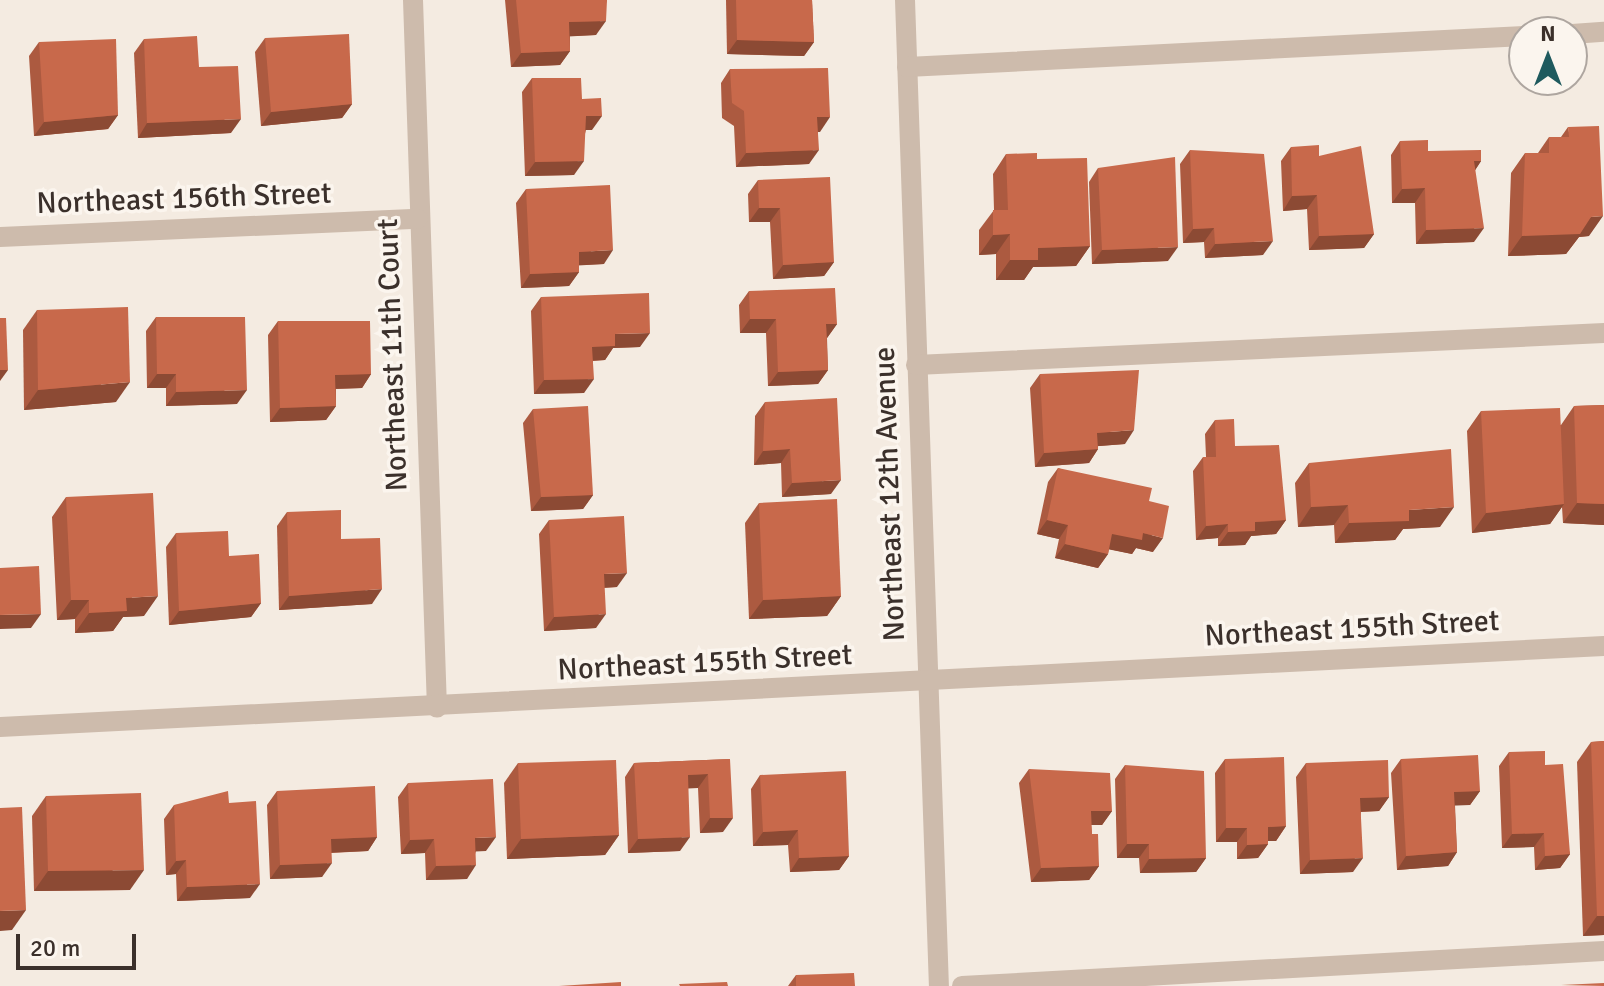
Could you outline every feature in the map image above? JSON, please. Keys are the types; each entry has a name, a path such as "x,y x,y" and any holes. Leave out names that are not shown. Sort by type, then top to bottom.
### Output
{"street":[{"name":"Northeast 11th Court","path":"413,0 418,219 437,708"},
{"name":"Northeast 12th Avenue","path":"905,0 926,681 939,986"},
{"path":"907,67 1508,37"},
{"name":"Northeast 156th Street","path":"0,237 418,219"},
{"path":"916,365 1604,333"},
{"name":"Northeast 155th Street","path":"0,727 437,708 1604,646"},
{"path":"962,986 1604,951"}],"building":[{"path":"516,0 607,0 606,21 569,22 570,51 521,53"},
{"path":"736,0 812,0 814,42 737,40"},
{"path":"349,34 352,104 271,112 265,38"},
{"path":"197,36 199,67 238,66 241,119 147,123 144,39"},
{"path":"116,39 118,115 44,122 39,42"},
{"path":"828,68 830,117 817,117 819,150 746,153 744,111 732,103 730,69"},
{"path":"532,78 581,78 582,99 601,98 602,116 586,116 584,161 535,162"},
{"path":"1599,126 1603,216 1591,217 1580,234 1522,236 1525,153 1549,153 1549,137 1569,137 1568,127"},
{"path":"1428,140 1428,151 1481,150 1481,161 1474,161 1484,228 1426,230 1425,188 1402,189 1400,141"},
{"path":"1319,145 1319,156 1361,146 1374,234 1319,236 1317,195 1292,196 1291,147"},
{"path":"1190,150 1264,154 1273,241 1215,244 1214,228 1193,229"},
{"path":"1037,153 1037,159 1087,158 1090,246 1038,248 1038,260 1010,260 1010,234 993,235 993,210 1008,210 1006,154"},
{"path":"1175,157 1178,247 1102,250 1098,168"},
{"path":"830,177 834,262 783,265 780,208 759,208 758,180"},
{"path":"610,185 613,250 579,252 579,272 530,274 526,189"},
{"path":"835,288 837,324 826,324 828,370 778,372 776,319 750,319 749,291"},
{"path":"649,293 650,333 615,334 615,346 592,347 594,379 544,380 541,297"},
{"path":"128,307 130,382 38,390 37,310"},
{"path":"156,317 245,317 247,390 176,392 176,374 157,374"},
{"path":"0,318 6,318 8,370 0,370"},
{"path":"278,321 370,321 371,374 335,375 336,406 280,408"},
{"path":"1139,370 1134,430 1097,433 1098,449 1044,453 1040,374"},
{"path":"837,398 841,480 792,483 790,449 763,451 765,402"},
{"path":"1604,405 1604,504 1577,503 1574,406"},
{"path":"588,406 593,495 541,497 533,409"},
{"path":"1560,408 1564,504 1486,513 1481,411"},
{"path":"1234,419 1235,446 1279,445 1286,520 1255,522 1255,531 1228,532 1228,524 1206,526 1203,457 1216,457 1215,420"},
{"path":"1451,449 1454,507 1409,510 1409,521 1349,523 1348,505 1311,507 1309,463"},
{"path":"1058,468 1152,488 1149,501 1169,506 1163,538 1143,533 1142,540 1112,534 1108,554 1065,544 1068,525 1047,520"},
{"path":"153,493 158,596 126,598 127,611 89,613 89,600 71,600 66,497"},
{"path":"837,499 841,596 763,600 759,503"},
{"path":"341,510 341,539 380,538 382,589 289,596 287,512"},
{"path":"624,516 627,573 604,574 606,614 554,617 549,520"},
{"path":"228,531 229,556 259,554 261,603 179,611 176,533"},
{"path":"39,566 41,614 0,615 0,568"},
{"path":"1604,741 1604,916 1597,916 1591,742"},
{"path":"1545,751 1545,765 1563,764 1570,854 1545,856 1544,833 1512,834 1509,752"},
{"path":"1478,755 1480,791 1454,792 1457,852 1406,856 1401,759"},
{"path":"1284,757 1286,826 1268,827 1268,844 1247,845 1247,828 1226,828 1225,759"},
{"path":"730,759 733,818 710,818 708,774 688,775 690,837 638,839 634,763"},
{"path":"616,760 619,835 521,839 518,763"},
{"path":"1388,760 1389,797 1360,798 1363,858 1310,860 1306,763"},
{"path":"1125,765 1204,771 1206,858 1149,859 1149,844 1127,844"},
{"path":"1029,769 1110,773 1112,811 1091,811 1092,834 1098,834 1099,866 1041,868"},
{"path":"846,771 849,856 799,858 798,830 763,832 760,775"},
{"path":"493,779 496,837 475,838 476,865 436,866 434,839 410,840 408,783"},
{"path":"375,786 377,837 331,839 332,863 280,865 277,791"},
{"path":"228,791 229,803 256,801 260,884 187,887 186,860 176,861 174,805"},
{"path":"141,793 144,870 48,871 46,796"},
{"path":"22,807 26,910 0,911 0,808"},
{"path":"854,973 855,986 796,986 796,975"},
{"path":"621,982 621,986 559,986"},
{"path":"727,982 728,986 679,984"},
{"path":"1604,983 1604,986 1561,985"}]}
